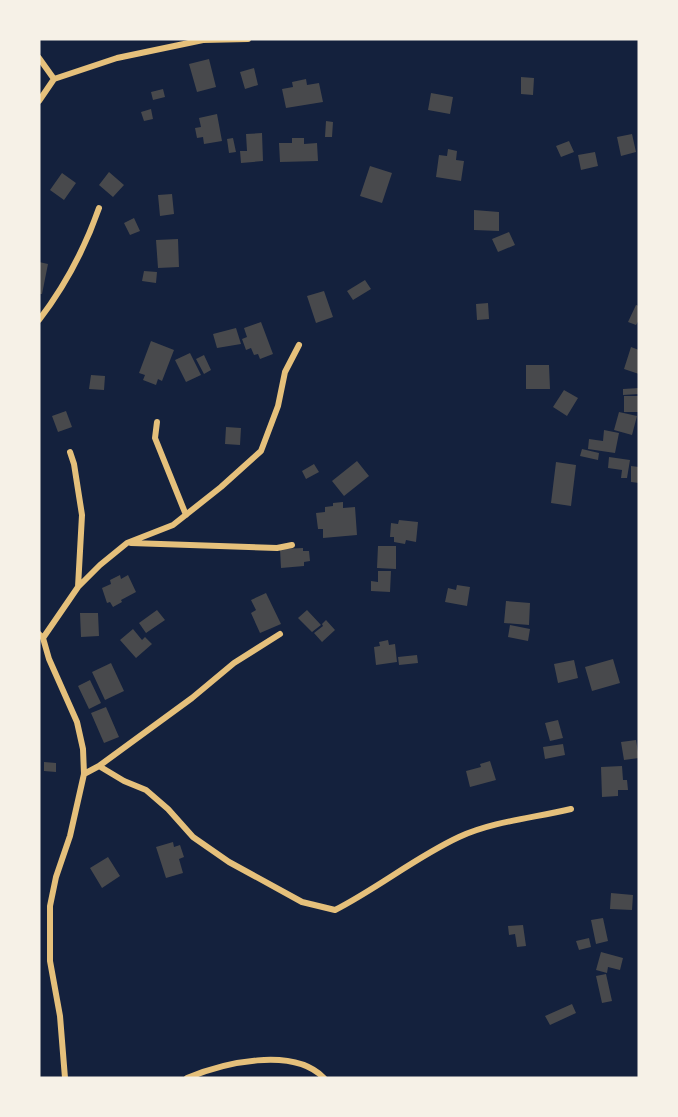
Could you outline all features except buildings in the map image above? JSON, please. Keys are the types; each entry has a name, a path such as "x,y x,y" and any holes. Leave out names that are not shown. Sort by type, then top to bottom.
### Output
{"street":[{"path":"39,101 54,79 117,58 203,40 248,39"},
{"path":"39,58 54,79"},
{"path":"39,320 65,283 90,234 99,208"},
{"path":"65,1078 60,1016 50,961 50,906 56,877 70,836 84,774 83,749 77,722 41,636 78,587 100,565 127,543 173,525 261,451 278,406 285,372 299,345"},
{"path":"157,422 155,438 186,515"},
{"path":"70,452 82,515 78,587"},
{"path":"127,543 277,548 292,545"},
{"path":"84,774 99,766 192,698 234,663 280,634"},
{"path":"99,766 124,781 146,790 168,809 193,837 229,862 302,902 336,910 460,837 499,824 571,809"},
{"path":"187,1078 204,1071 281,1059 300,1062 324,1078"}]}
